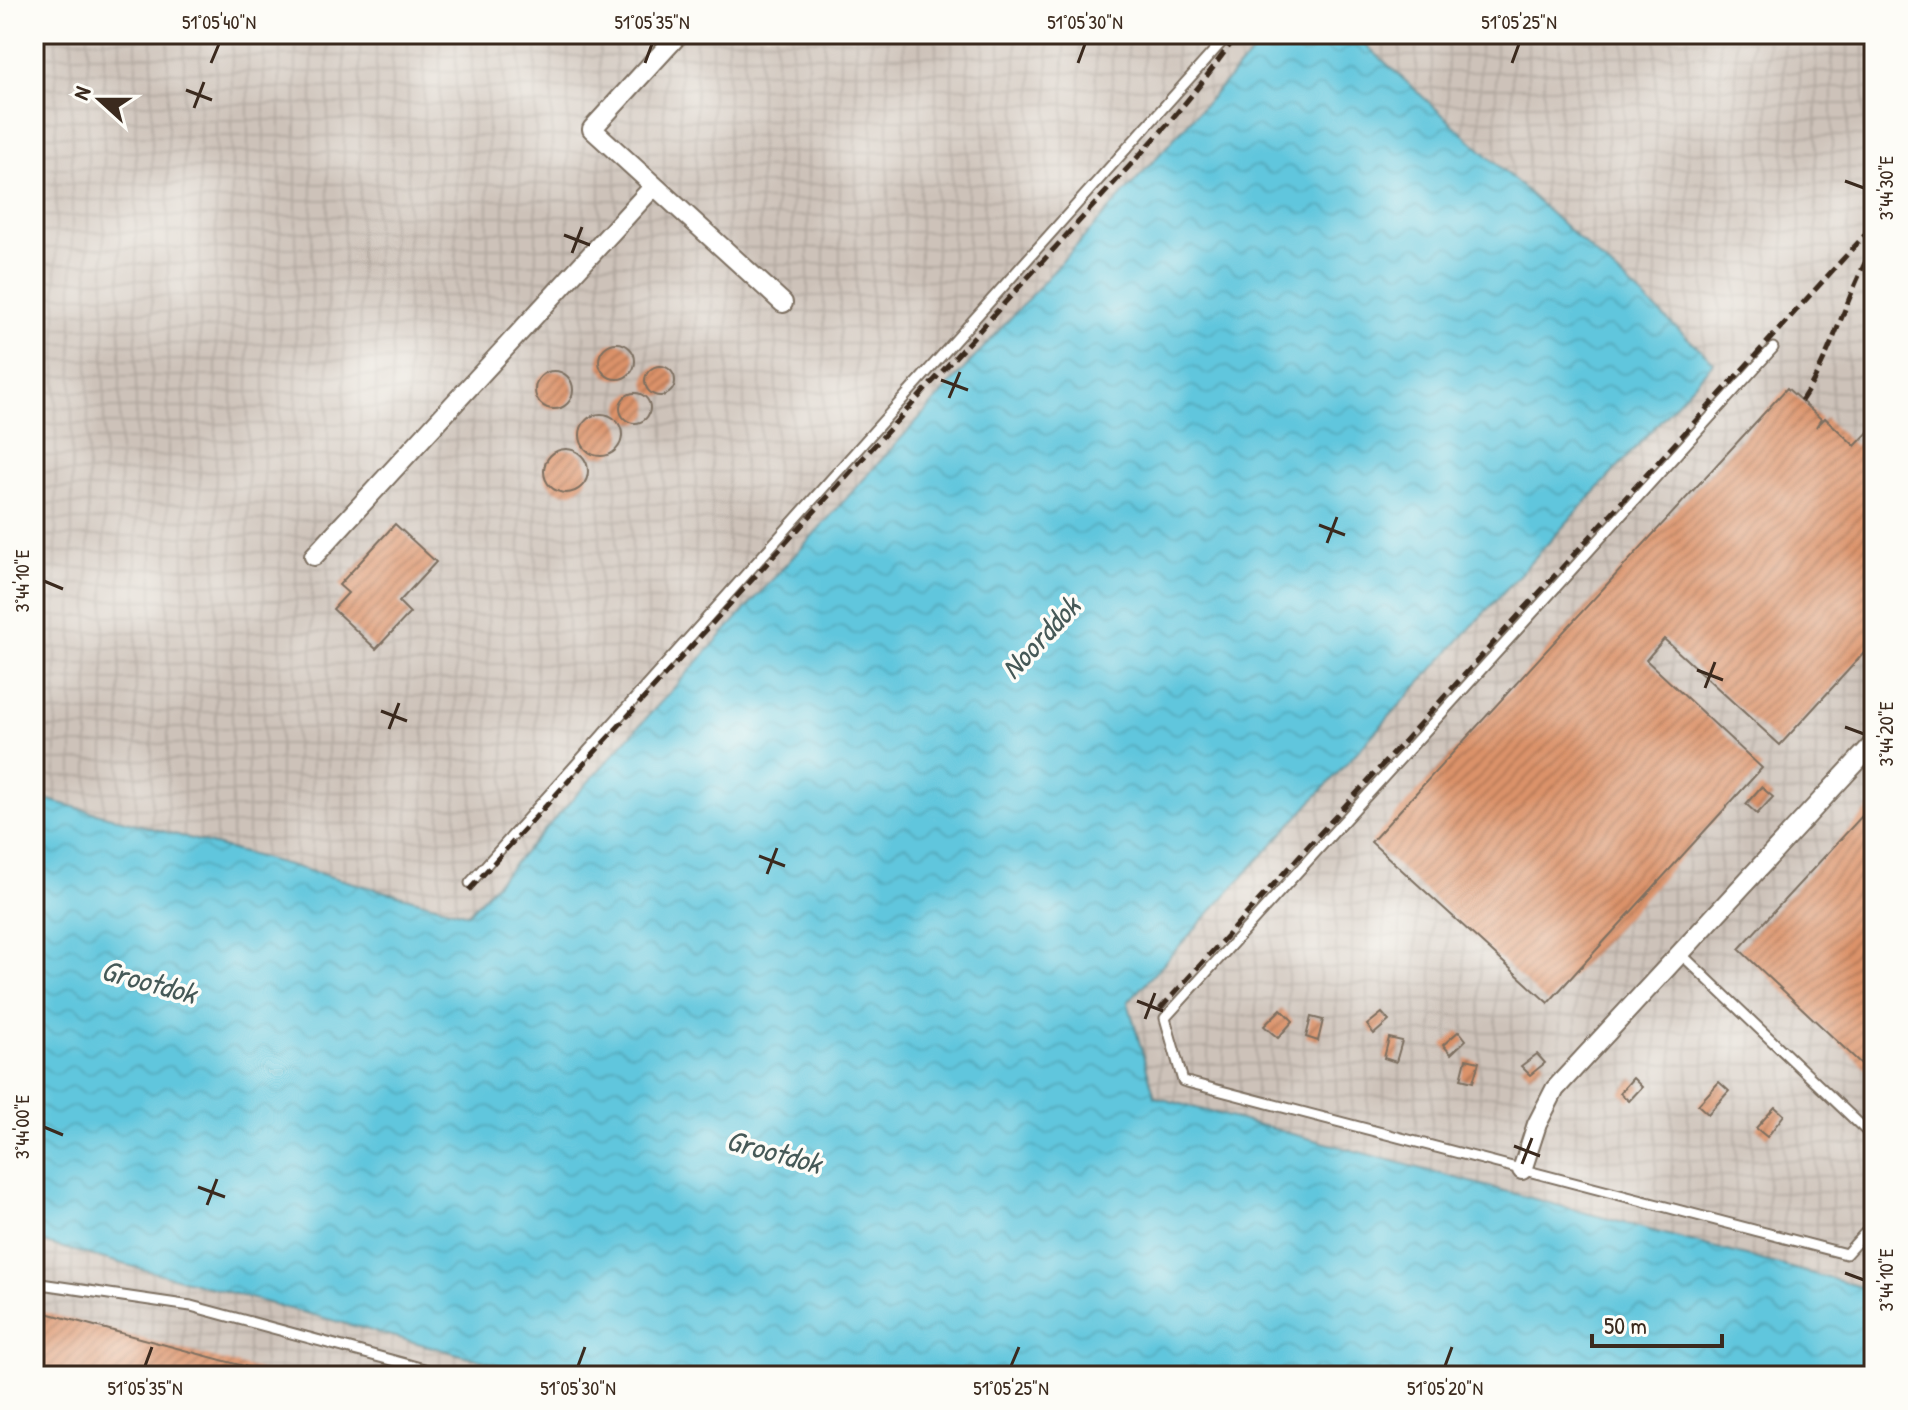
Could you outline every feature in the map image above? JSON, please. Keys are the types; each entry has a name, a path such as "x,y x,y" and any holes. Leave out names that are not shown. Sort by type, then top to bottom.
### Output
{"street":[{"path":"679,34 592,129 783,303"},
{"path":"314,556 654,186"},
{"path":"1522,1170 1537,1124 1555,1089 1874,743"}],"lane":[{"path":"470,883 1229,34"},
{"path":"1773,348 1165,1018 1183,1081 1846,1254 1874,1223"},
{"path":"1681,954 1874,1138"},
{"path":"34,1283 191,1306 450,1376"}],"shaded area":[{"path":"34,34 1269,34 468,914 34,796"},
{"path":"1354,34 1874,34 1874,1283 1869,1289 1155,1097 1128,1003 1714,362"},
{"path":"34,1240 540,1376 34,1376"}],"water":[{"path":"1269,34 1354,34 1714,362 1128,1002 1155,1097 1869,1289 1874,1283 1874,1376 540,1376 34,1240 34,796 468,914"}],"building":[{"path":"617,343 630,348 635,361 630,374 617,379 604,374 599,361 604,348"},
{"path":"660,366 671,370 675,381 671,392 660,396 649,392 645,381 649,370"},
{"path":"554,371 568,376 573,390 568,404 554,409 540,404 535,390 540,376"},
{"path":"1787,388 1821,419 1816,427 1825,418 1855,446 1874,426 1874,642 1780,745 1664,639 1646,660 1762,768 1548,1003 1371,842"},
{"path":"635,393 646,397 650,408 646,419 635,423 624,419 620,408 624,397"},
{"path":"601,414 616,420 622,435 616,450 601,456 586,450 580,435 586,420"},
{"path":"566,449 582,455 588,471 582,487 566,493 550,487 544,471 550,455"},
{"path":"395,524 436,562 399,602 410,613 376,649 333,609 348,593 339,585"},
{"path":"1761,787 1773,797 1757,814 1746,804"},
{"path":"1874,803 1874,1076 1739,949"},
{"path":"1281,1009 1293,1021 1278,1038 1264,1026"},
{"path":"1382,1013 1389,1021 1374,1034 1367,1025"},
{"path":"1311,1017 1323,1020 1318,1041 1306,1037"},
{"path":"1459,1031 1466,1040 1451,1054 1443,1045"},
{"path":"1389,1038 1402,1041 1396,1062 1384,1058"},
{"path":"1537,1054 1545,1063 1530,1075 1521,1066"},
{"path":"1466,1059 1479,1062 1473,1082 1461,1079"},
{"path":"1633,1078 1642,1087 1629,1101 1620,1093"},
{"path":"1719,1082 1729,1091 1708,1114 1698,1105"},
{"path":"1775,1107 1784,1115 1767,1137 1756,1128"},
{"path":"39,1311 277,1376 34,1376 34,1330"}],"railway":[{"path":"469,890 1166,126 1238,34"},
{"path":"1160,1009 1874,225"},
{"path":"1801,401 1822,364 1874,246"}],"water label":[{"name":"Noorddok","path":"1040,637"},
{"name":"Grootdok","path":"149,981"},
{"name":"Grootdok","path":"774,1151"}]}
